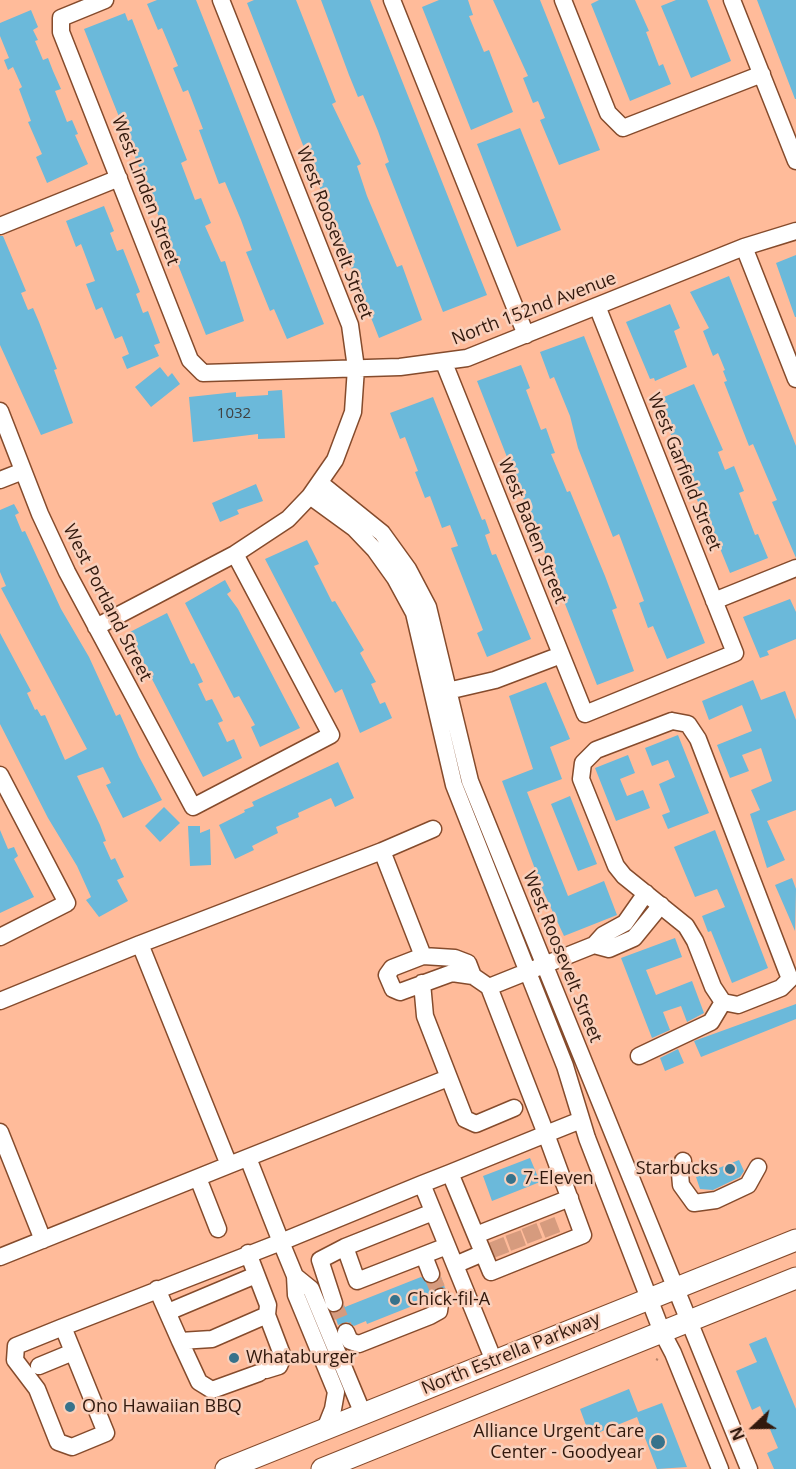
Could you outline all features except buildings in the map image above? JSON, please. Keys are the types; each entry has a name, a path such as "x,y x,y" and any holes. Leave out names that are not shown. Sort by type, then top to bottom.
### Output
{"main road":[{"name":"North Estrella Parkway","path":"226,1469 796,1240"},
{"name":"North Estrella Parkway","path":"322,1469 796,1278"},
{"path":"363,1414 385,1443"}],"street":[{"name":"West Linden Street","path":"105,0 61,18 61,32 190,360 203,373"},
{"name":"West Roosevelt Street","path":"96,627 270,534 310,496 335,460 347,432 356,390 356,368 350,325 345,308 221,0"},
{"path":"392,0 526,335"},
{"path":"563,0 608,112 623,128 762,74"},
{"path":"732,0 796,161"},
{"path":"0,226 119,178"},
{"name":"North 152nd Avenue","path":"203,373 356,368 444,363 467,358 744,247 796,231"},
{"path":"744,247 796,379"},
{"name":"West Garfield Street","path":"585,714 735,653 597,306"},
{"name":"West Baden Street","path":"444,363 585,714"},
{"name":"West Portland Street","path":"0,411 40,514 96,627 193,807 331,735 235,554"},
{"path":"0,480 23,471"},
{"name":"West Roosevelt Street","path":"320,483 382,533 412,575 428,607 454,785 565,1066 581,1120 662,1332 673,1353 720,1469"},
{"name":"West Roosevelt Street","path":"310,496 364,538 396,578 418,627 470,781 749,1469"},
{"path":"714,601 796,568"},
{"path":"440,693 495,680 561,655"},
{"path":"672,721 682,722 688,724 698,739 790,979 781,988 738,1005 727,1003 713,987 696,941 686,926 646,893 616,866 581,779 583,763 596,750 672,721"},
{"path":"0,776 67,903 0,937"},
{"path":"0,1001 433,830"},
{"path":"382,851 423,956"},
{"path":"633,927 646,893"},
{"path":"489,987 594,945 603,935 633,927 661,905"},
{"path":"140,944 229,1165"},
{"path":"450,1173 488,1234 483,1253 491,1272 505,1262 555,1242 583,1235 489,987 473,976 452,973 400,992 393,989 387,975 392,969 423,956 456,958 468,963 473,976"},
{"path":"422,983 425,1016 465,1119 476,1124 514,1108"},
{"path":"639,1056 711,1022 727,1003"},
{"path":"0,1257 448,1078"},
{"path":"63,1327 106,1432 72,1447 58,1442 31,1371 15,1360 16,1346 27,1341 248,1253 281,1242 581,1120"},
{"path":"0,1132 43,1240"},
{"path":"248,1158 295,1276 296,1295 336,1392 333,1409 325,1429"},
{"path":"683,1161 680,1174 681,1185 694,1203 716,1200 748,1185 758,1167"},
{"path":"198,1178 218,1229"},
{"path":"422,1184 494,1361"},
{"path":"488,1234 544,1214 570,1197"},
{"path":"334,1303 320,1260 345,1247 433,1212"},
{"path":"345,1247 357,1281 447,1246"},
{"path":"157,1289 199,1382 212,1390 263,1372 279,1365 283,1357 267,1316 268,1305 248,1253"},
{"path":"455,1265 483,1253"},
{"path":"424,1256 431,1274"},
{"path":"168,1312 256,1275"},
{"path":"295,1276 311,1289 363,1414"},
{"path":"345,1332 350,1341 359,1344 439,1311 441,1297"},
{"path":"180,1341 212,1339 267,1316"},
{"path":"31,1371 73,1352"}],"tunnel":[{"path":"547,1220 554,1238"},
{"path":"529,1226 537,1246"},
{"path":"513,1233 520,1252"},
{"path":"496,1240 503,1258"},
{"path":"431,1274 441,1297"},
{"path":"334,1303 346,1332"}],"place":[{"name":"Starbucks","path":"730,1169"},
{"name":"7-Eleven","path":"511,1179"},
{"name":"Chick-fil-A","path":"395,1300"},
{"name":"Whataburger","path":"234,1358"},
{"name":"Ono Hawaiian BBQ","path":"70,1407"},
{"name":"Alliance Urgent Care Center - Goodyear","path":"658,1442"}]}
